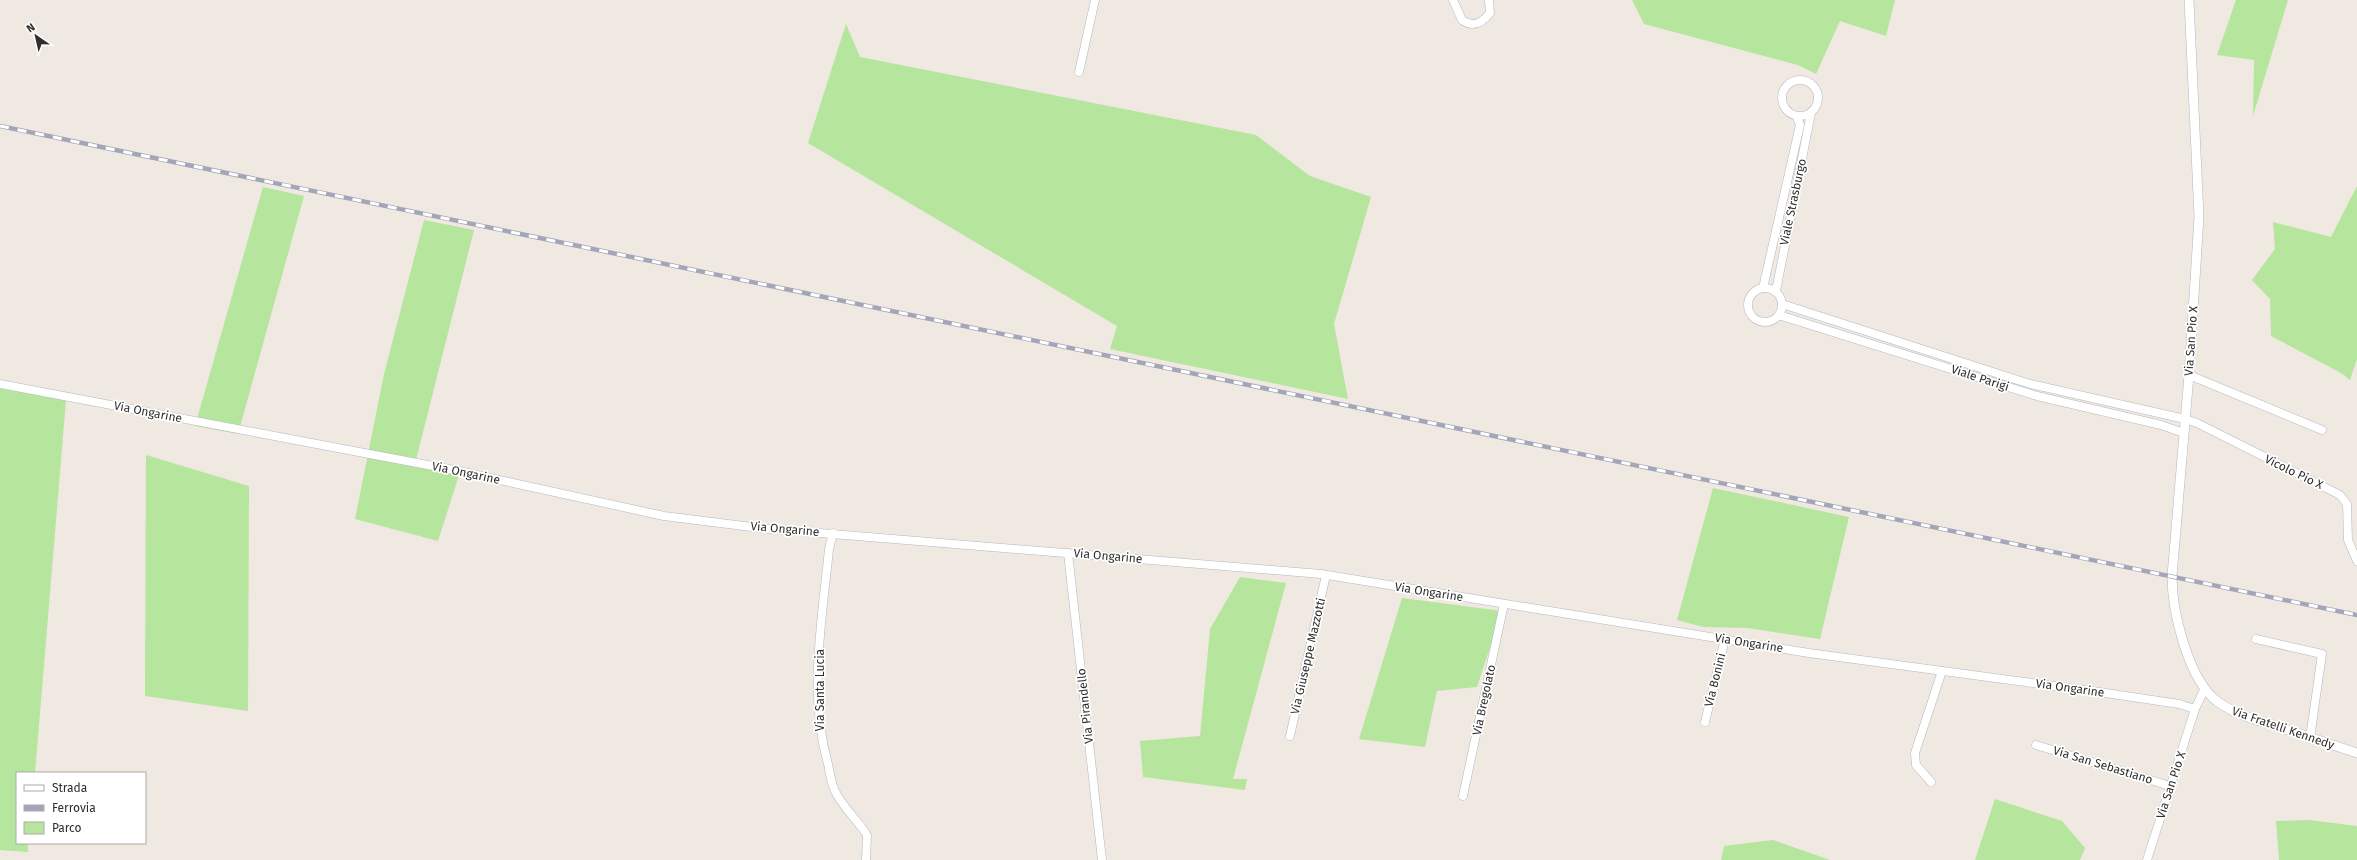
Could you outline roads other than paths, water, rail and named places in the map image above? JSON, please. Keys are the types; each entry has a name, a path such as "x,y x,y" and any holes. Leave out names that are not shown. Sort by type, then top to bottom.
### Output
{"street":[{"path":"1079,72 1095,0"},
{"path":"1453,0 1462,20 1473,24 1479,24 1490,13 1489,0"},
{"name":"Via San Pio X","path":"2189,0 2199,217 2186,419 2172,590 2178,625 2199,677"},
{"name":"Viale Strasburgo","path":"1763,288 1800,125 1797,117 1787,111 1782,102 1785,88 1794,81 1806,81 1816,88 1819,100 1811,113 1776,291"},
{"path":"1797,117 1811,113"},
{"path":"1763,288 1776,291 1782,304 1779,315 1771,320 1762,321 1756,319 1750,311 1749,300 1752,295 1763,288"},
{"name":"Viale Parigi","path":"1782,304 2030,384 2186,419"},
{"name":"Viale Parigi","path":"1779,315 2037,396 2161,425 2184,433"},
{"path":"2189,375 2322,430"},
{"name":"Via Ongarine","path":"0,384 454,470 664,516 760,528 1068,552 1326,576 1725,639 2178,704 2195,709"},
{"name":"Vicolo Pio X","path":"2186,419 2340,495 2347,504 2348,540 2357,561"},
{"name":"Via Santa Lucia","path":"833,533 829,549 819,655 818,721 820,737 834,789 844,807 867,835 866,860"},
{"name":"Via Pirandello","path":"1068,552 1102,860"},
{"name":"Via Giuseppe Mazzotti","path":"1290,736 1326,576"},
{"name":"Via Bregolato","path":"1463,796 1504,604"},
{"name":"Via Bonini","path":"1705,722 1725,639"},
{"path":"2256,639 2322,654 2310,738"},
{"path":"1931,782 1916,764 1915,753 1942,671"},
{"name":"Via Fratelli Kennedy","path":"2199,677 2205,688 2217,701 2238,714 2357,754"},
{"path":"2195,709 2205,688"},
{"name":"Via San Pio X","path":"2146,860 2195,709"},
{"name":"Via San Sebastiano","path":"2036,745 2170,786"}],"railway":[{"path":"0,126 2357,615"}]}
